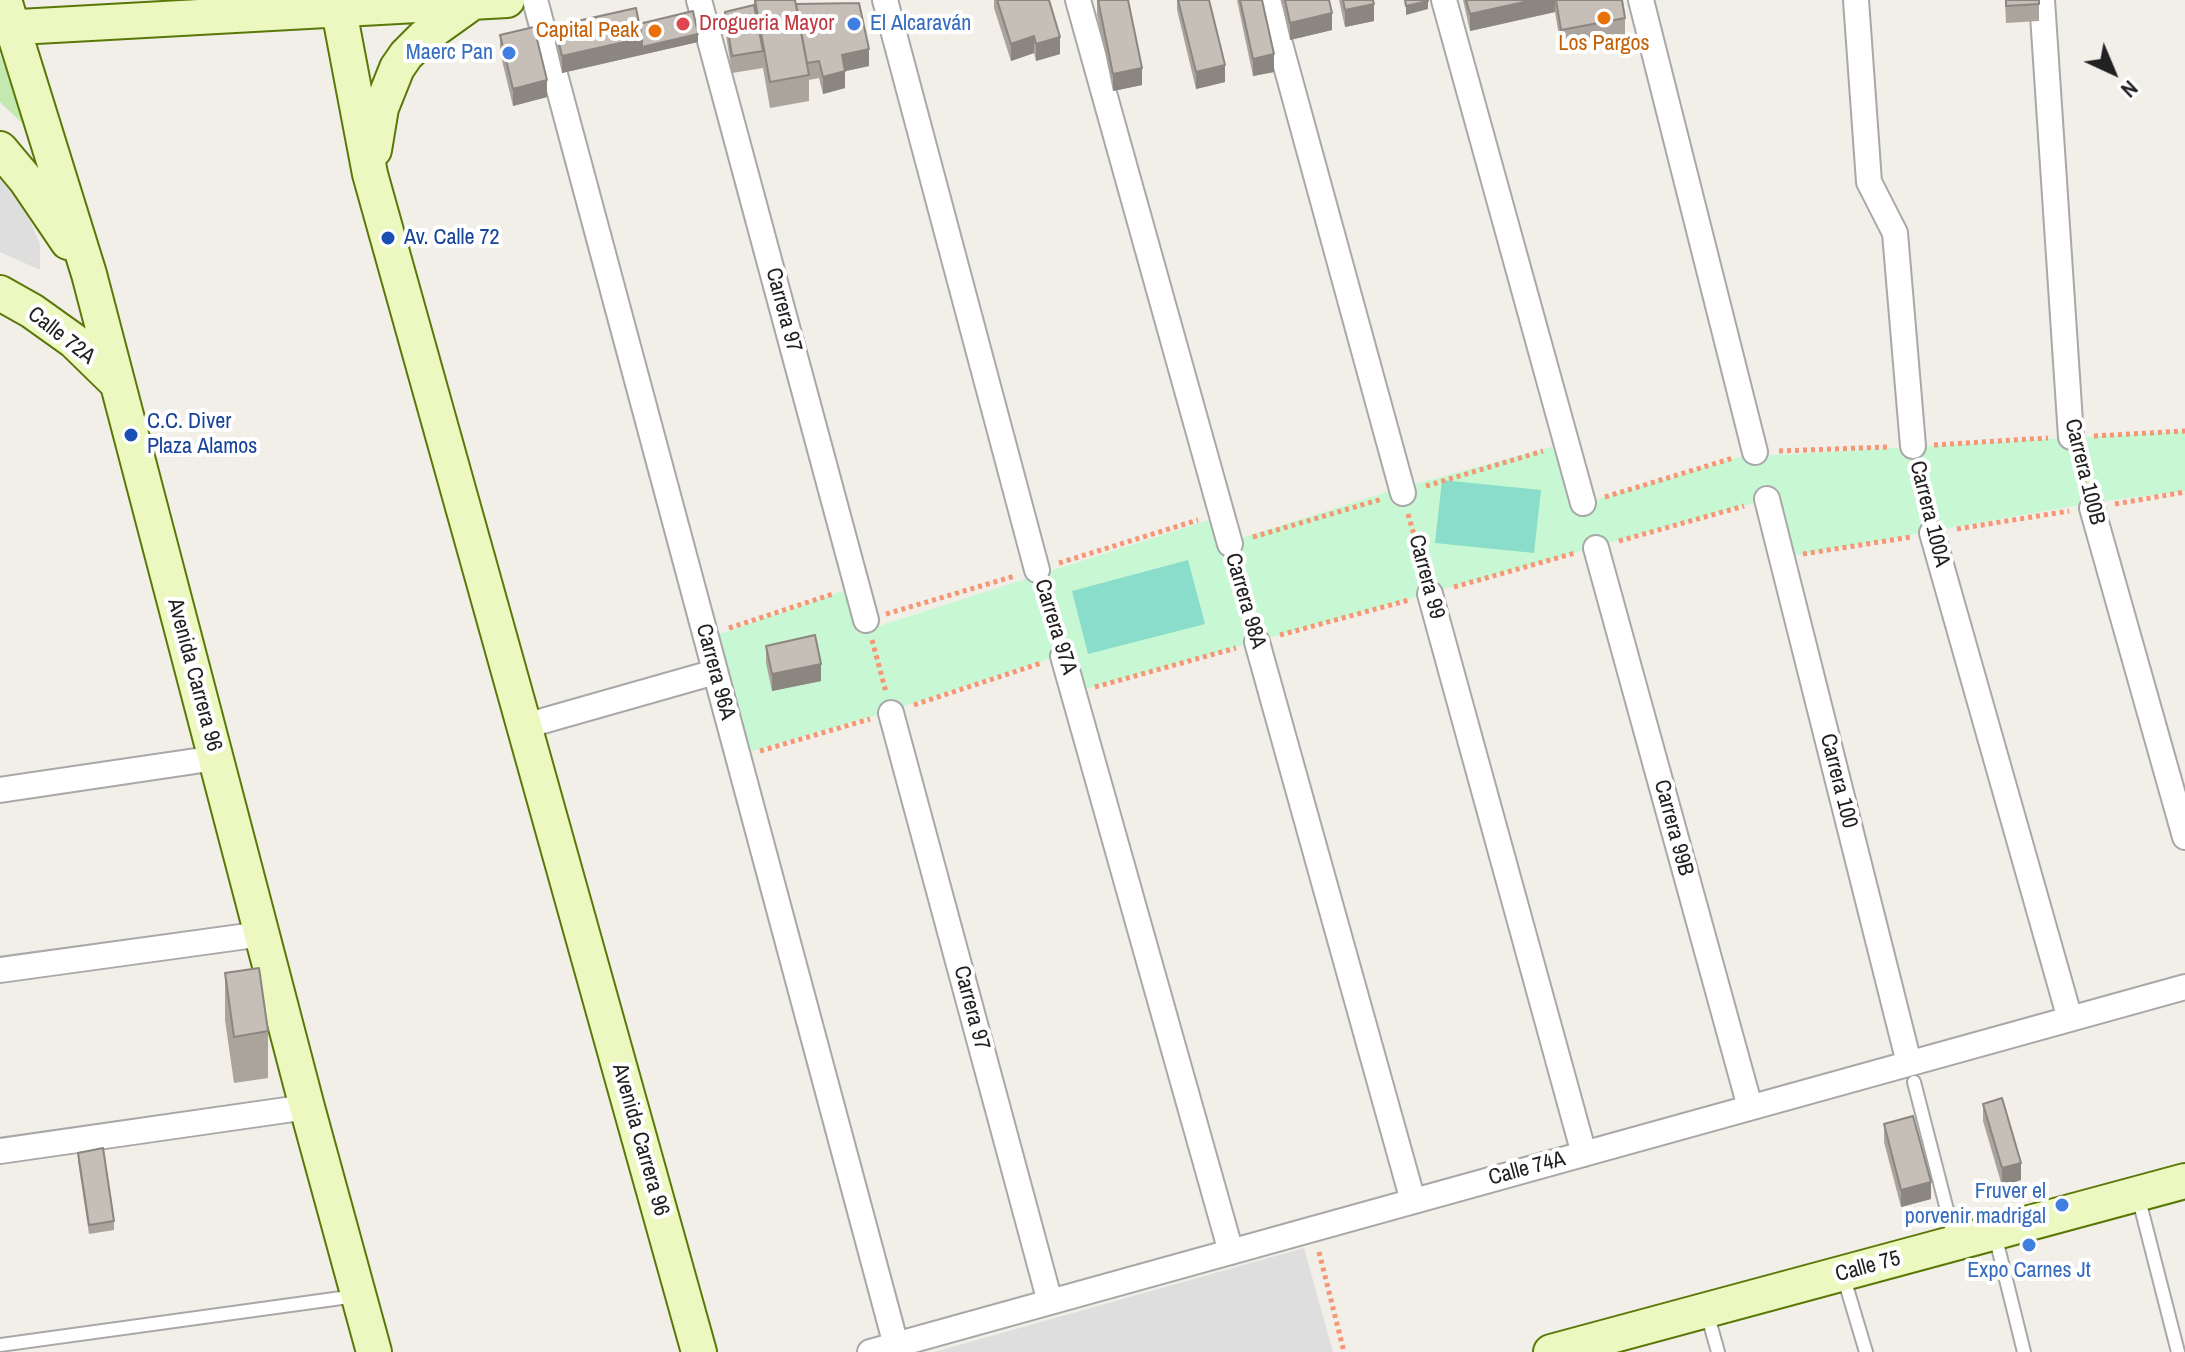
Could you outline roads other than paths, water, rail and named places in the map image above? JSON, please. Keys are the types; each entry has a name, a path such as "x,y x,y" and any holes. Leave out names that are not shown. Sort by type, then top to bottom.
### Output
{"main road":[{"path":"5,18 490,1"},
{"path":"370,174 381,108 397,68 406,55 424,37 490,1"},
{"name":"Avenida Carrera 96","path":"338,4 370,174 699,1352"},
{"name":"Avenida Carrera 96","path":"5,18 89,274 374,1352"},
{"path":"0,149 26,180 89,274"},
{"name":"Calle 72A","path":"0,293 74,341 118,383"},
{"name":"Calle 75","path":"1558,1351 2185,1181"}],"street":[{"name":"Carrera 96A","path":"535,0 896,1345"},
{"name":"Carrera 97","path":"699,0 866,620"},
{"name":"Carrera 97A","path":"885,0 1037,570"},
{"name":"Carrera 98A","path":"1078,0 1230,544"},
{"path":"1268,0 1403,493"},
{"path":"1444,0 1583,503"},
{"path":"1641,0 1755,452"},
{"name":"Carrera 100A","path":"1856,0 1869,182 1895,233 1913,446"},
{"name":"Carrera 100B","path":"2042,0 2071,437"},
{"name":"Carrera 100","path":"1767,499 1912,1072"},
{"name":"Carrera 100B","path":"2092,508 2185,837"},
{"name":"Carrera 100A","path":"1932,533 2070,1019"},
{"name":"Carrera 99B","path":"1596,548 1750,1107"},
{"name":"Carrera 99","path":"1430,594 1584,1154"},
{"name":"Carrera 98A","path":"1257,642 1413,1201"},
{"name":"Carrera 97A","path":"1063,656 1231,1252"},
{"path":"525,726 715,672"},
{"name":"Carrera 97","path":"891,713 1050,1302"},
{"path":"0,790 216,758"},
{"path":"0,970 262,934"},
{"name":"Calle 74A","path":"870,1352 1750,1107 1912,1072 2070,1019 2185,987"},
{"path":"0,1151 307,1107"}],"lane":[{"name":"Carrera 100","path":"1912,1072 1955,1244"},
{"path":"2138,1194 2178,1352"},
{"path":"1994,1233 2024,1352"},
{"path":"1843,1274 1866,1352"},
{"path":"0,1345 359,1296"},
{"path":"1706,1310 1718,1352"}],"place":[{"name":"Los Pargos","path":"1604,18"},
{"name":"Drogueria Mayor","path":"683,24"},
{"name":"El Alcaraván","path":"854,24"},
{"name":"Capital Peak","path":"655,31"},
{"name":"Maerc Pan","path":"509,53"},
{"name":"Av. Calle 72","path":"388,238"},
{"name":"C.C. Diver Plaza Alamos","path":"131,435"},
{"name":"Fruver el porvenir madrigal","path":"2062,1205"},
{"name":"Expo Carnes Jt","path":"2029,1245"}]}
